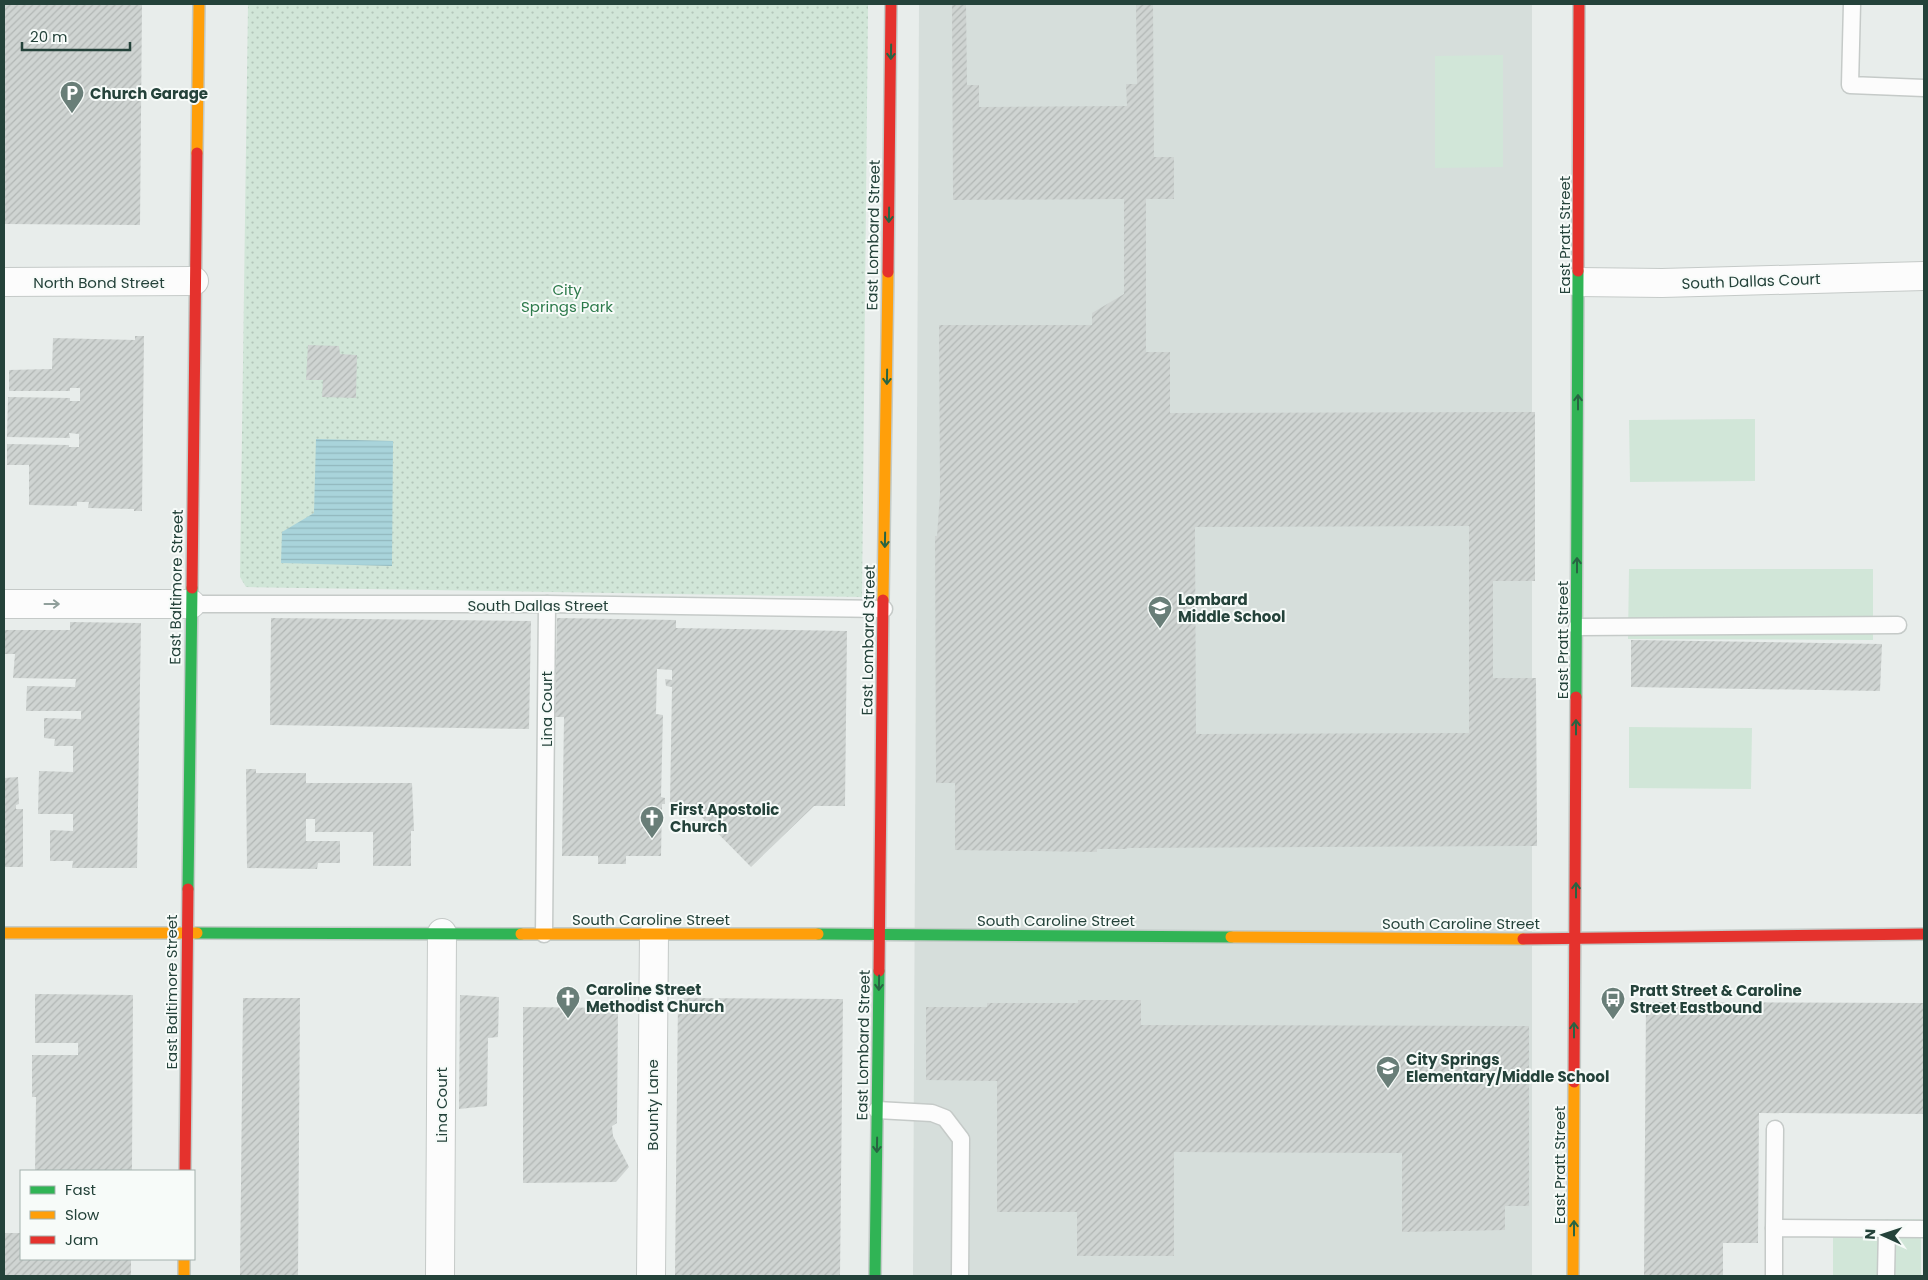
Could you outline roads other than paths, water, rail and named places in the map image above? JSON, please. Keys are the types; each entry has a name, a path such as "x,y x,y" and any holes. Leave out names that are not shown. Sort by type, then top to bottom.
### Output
{"main road":[{"name":"East Baltimore Street","path":"185,1170 194,281 199,4"},
{"name":"East Lombard Street","path":"875,1276 891,4"},
{"name":"East Pratt Street","path":"1573,1276 1580,4"},
{"name":"South Caroline Street","path":"4,933 880,934 1575,939 1924,934"},
{"path":"184,1260 184,1276"}],"street":[{"name":"South Dallas Court","path":"1578,282 1662,283 1924,276"},
{"name":"North Bond Street","path":"4,282 194,281"},
{"path":"4,604 191,604"},
{"name":"Lina Court","path":"440,1276 442,933"},
{"name":"Bounty Lane","path":"651,1276 654,934"}],"lane":[{"path":"1852,4 1850,85 1924,88"},
{"name":"South Dallas Street","path":"191,604 547,604 884,610"},
{"name":"Lina Court","path":"544,934 547,604"},
{"path":"1577,627 1898,625"},
{"path":"877,1110 932,1112 945,1118 961,1139 960,1276"},
{"path":"1774,1276 1775,1129"},
{"path":"1774,1228 1924,1229"},
{"path":"1886,1276 1888,1229"}],"water":[{"path":"316,439 393,441 392,566 281,563 282,532 314,513"}],"place":[{"name":"Church Garage","path":"72,114"},
{"name":"Lombard Middle School","path":"1160,629"},
{"name":"First Apostolic Church","path":"652,839"},
{"name":"Caroline Street Methodist Church","path":"568,1019"},
{"name":"Pratt Street & Caroline Street Eastbound","path":"1613,1020"},
{"name":"City Springs Elementary/Middle School","path":"1388,1089"}],"park label":[{"name":"City Springs Park","path":"567,298"}]}
